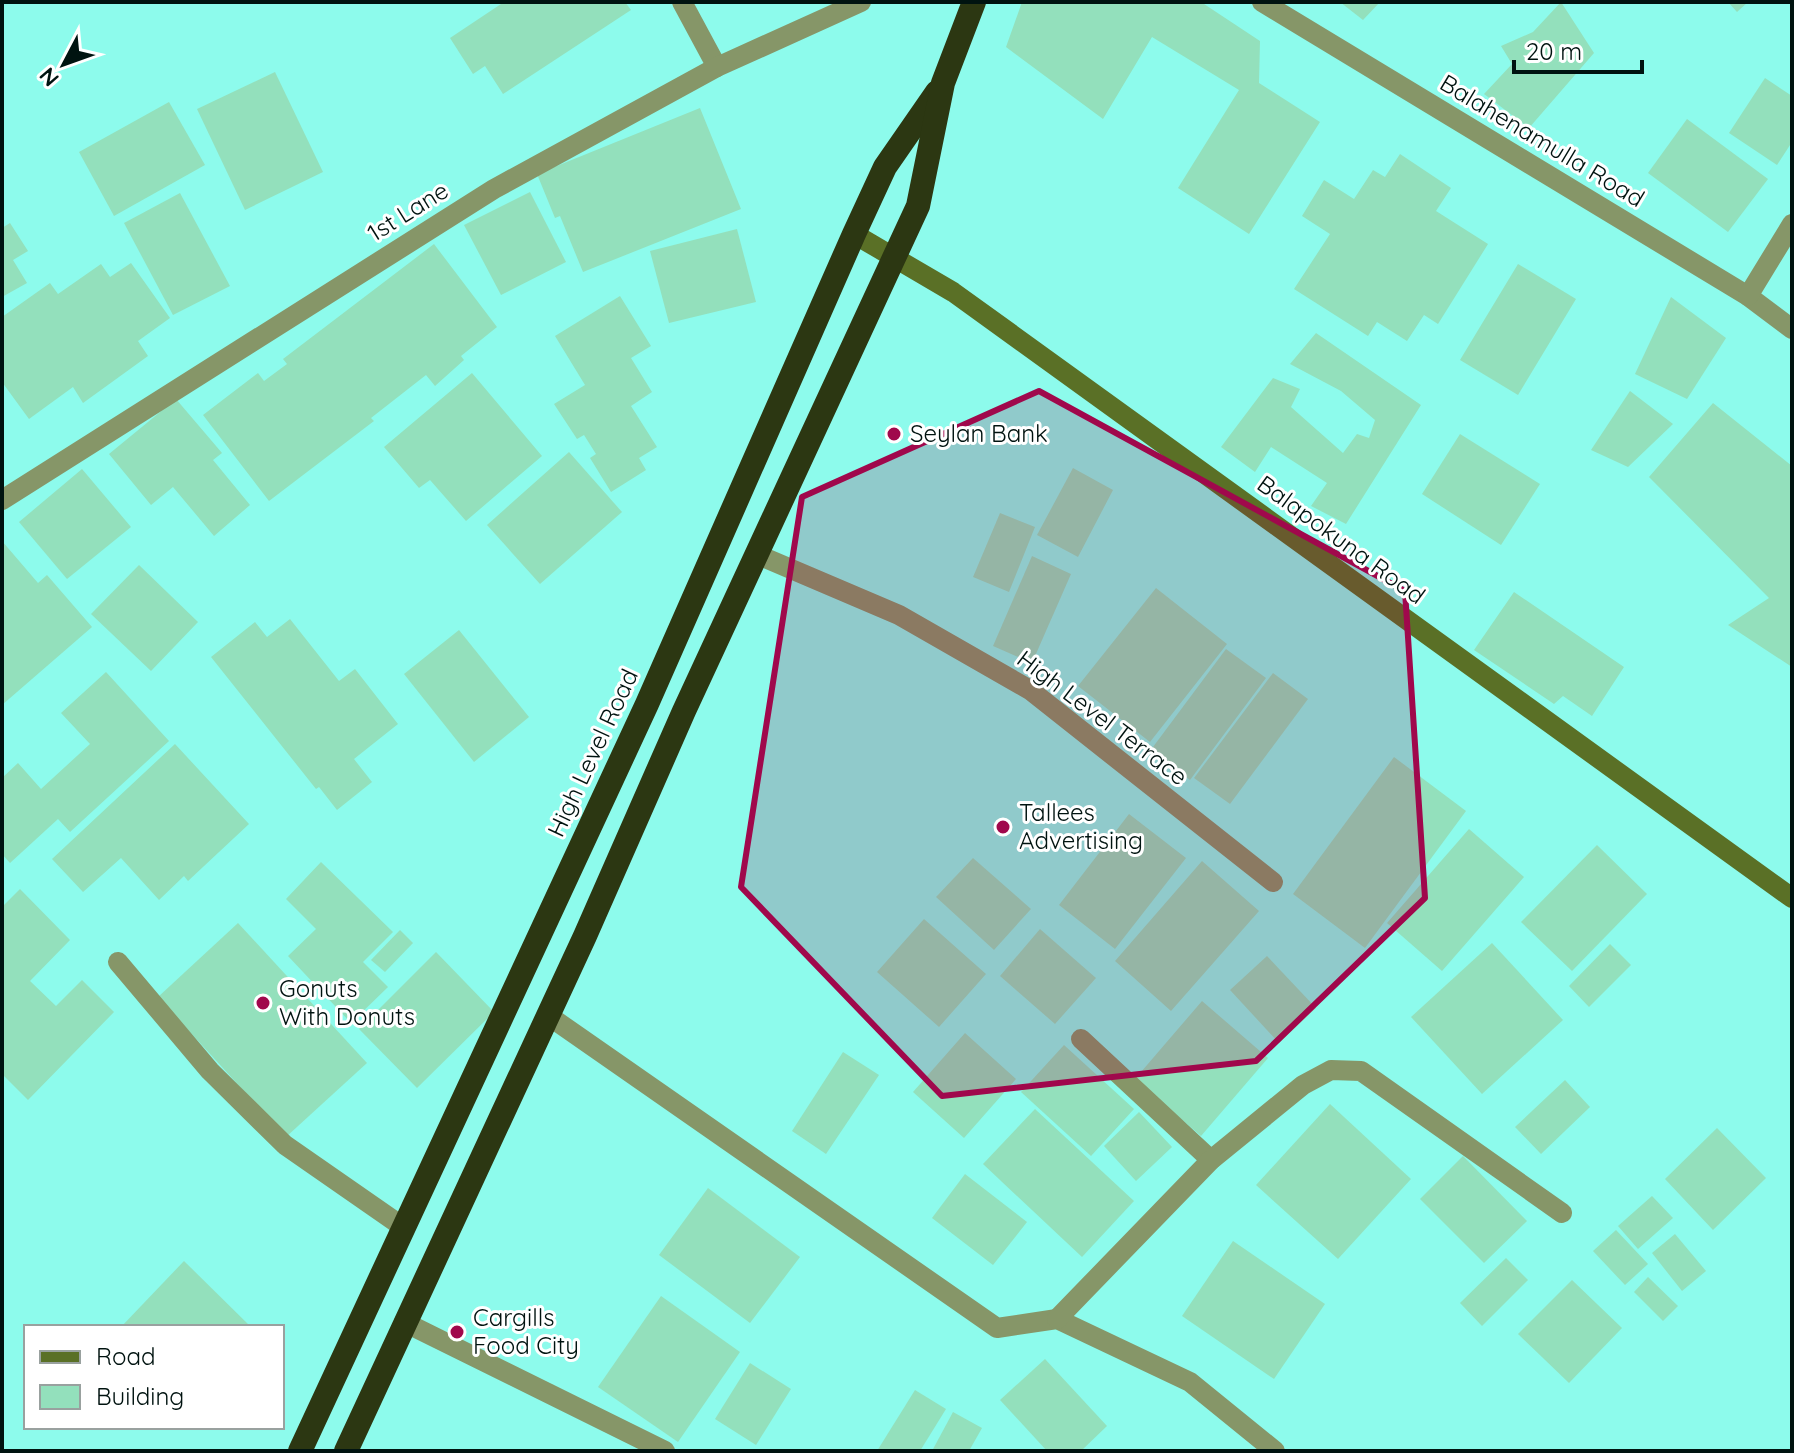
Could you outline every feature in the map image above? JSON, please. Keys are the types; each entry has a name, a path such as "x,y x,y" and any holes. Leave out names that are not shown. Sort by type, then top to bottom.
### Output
{"highway":[{"name":"High Level Road","path":"346,1451 549,1016 756,554 918,206 943,83 974,2"},
{"name":"High Level Road","path":"300,1451 647,704 885,167 943,83"}],"main road":[{"name":"Balapokuna Road","path":"854,234 953,292 1792,898"}],"street":[{"path":"682,2 717,67"},
{"name":"1st Lane","path":"2,500 494,189 717,67 861,2"},
{"name":"Balahenamulla Road","path":"1262,2 1748,296 1792,329"},
{"path":"1748,296 1792,224"},
{"name":"High Level Terrace","path":"756,554 899,615 1030,690 1273,882"},
{"path":"118,962 210,1071 285,1145 403,1227"},
{"path":"549,1016 997,1328 1057,1319 1190,1382 1275,1451"},
{"path":"1081,1039 1211,1160"},
{"path":"1057,1319 1211,1160 1303,1085 1331,1070 1361,1071 1562,1213"},
{"path":"404,1322 665,1451"}],"highlighted area":[{"path":"1039,391 1405,591 1425,898 1256,1061 942,1096 741,887 802,497"}],"building":[{"path":"504,2 625,2 631,10 503,94 485,66 473,74 450,38"},
{"path":"1022,2 1201,2 1260,41 1259,83 1320,122 1249,234 1178,188 1239,90 1152,37 1103,119 1006,47"},
{"path":"1340,2 1380,2 1363,20"},
{"path":"1561,2 1594,53 1529,128 1484,94 1512,64 1501,46 1533,32"},
{"path":"1728,2 1748,2 1737,12"},
{"path":"275,72 323,172 245,210 197,109"},
{"path":"1765,78 1792,96 1792,142 1777,165 1729,133"},
{"path":"169,102 205,165 114,216 79,152"},
{"path":"700,108 741,209 583,272 560,216 555,218 537,174"},
{"path":"1687,119 1768,179 1728,232 1648,173"},
{"path":"1400,154 1451,188 1436,211 1488,244 1438,324 1424,315 1407,341 1377,322 1368,336 1294,289 1330,234 1302,216 1324,180 1354,199 1373,170 1385,177"},
{"path":"530,192 566,262 501,295 464,225"},
{"path":"180,193 230,286 173,315 124,223"},
{"path":"10,223 28,251 13,260 27,283 2,297 2,228"},
{"path":"737,229 756,302 669,323 650,251"},
{"path":"434,244 497,327 461,356 464,360 435,386 426,375 371,418 374,421 269,501 203,415 258,373 264,381 287,364 283,359"},
{"path":"131,263 170,318 138,341 148,356 83,403 73,387 29,419 2,382 2,317 50,283 58,294 101,264 110,277"},
{"path":"1518,264 1576,299 1518,395 1460,360"},
{"path":"620,296 651,346 631,358 652,392 631,406 657,447 639,458 646,470 611,492 590,458 596,454 584,435 577,439 554,404 585,385 555,336"},
{"path":"1671,297 1726,338 1687,399 1635,374"},
{"path":"1316,333 1421,405 1346,524 1311,506 1327,483 1271,447 1255,472 1221,447 1273,378 1300,389 1291,407 1343,453 1357,434 1369,438 1375,420 1341,391 1290,364"},
{"path":"472,373 542,456 466,521 430,480 419,488 384,447"},
{"path":"1630,391 1673,424 1628,467 1591,450"},
{"path":"176,399 222,453 213,460 250,505 214,536 173,487 151,505 109,454"},
{"path":"1713,403 1792,466 1792,667 1728,625 1769,598 1649,477"},
{"path":"1460,434 1540,484 1501,545 1422,494"},
{"path":"569,452 622,512 540,584 487,525"},
{"path":"1073,468 1113,490 1078,557 1037,535"},
{"path":"82,469 131,527 67,579 19,522"},
{"path":"1000,513 1035,527 1009,592 973,577"},
{"path":"2,541 38,583 47,575 92,627 2,705"},
{"path":"1032,556 1071,574 1032,663 993,646"},
{"path":"139,565 198,622 151,671 91,614"},
{"path":"1156,588 1227,644 1150,742 1078,686"},
{"path":"1514,592 1624,667 1592,716 1563,696 1554,704 1474,650"},
{"path":"290,619 339,681 355,669 398,724 354,759 372,782 337,810 319,787 316,789 211,657 255,622 267,637"},
{"path":"459,630 529,717 474,762 404,674"},
{"path":"1226,649 1266,678 1190,780 1150,751"},
{"path":"106,672 169,741 70,832 58,819 10,863 2,854 2,778 18,763 41,789 90,744 61,713"},
{"path":"1273,673 1308,699 1230,804 1194,778"},
{"path":"175,744 249,824 188,881 184,876 159,900 121,858 83,892 52,859"},
{"path":"1394,757 1466,811 1365,948 1293,894"},
{"path":"1129,814 1186,858 1115,949 1059,905"},
{"path":"1469,829 1524,877 1442,971 1387,923"},
{"path":"1597,845 1647,894 1572,971 1521,922"},
{"path":"973,858 1031,909 994,950 936,897"},
{"path":"1202,861 1259,911 1171,1011 1115,961"},
{"path":"321,862 393,932 363,962 388,987 351,1023 288,956 316,929 286,899"},
{"path":"20,889 70,940 30,981 56,1006 82,980 114,1012 28,1100 2,1074 2,903 4,905"},
{"path":"924,919 986,974 939,1027 877,972"},
{"path":"238,923 367,1063 286,1137 158,997"},
{"path":"1040,929 1096,978 1055,1024 1000,976"},
{"path":"400,930 413,943 385,972 371,960"},
{"path":"1492,943 1563,1020 1482,1094 1411,1017"},
{"path":"1610,944 1631,965 1589,1007 1569,986"},
{"path":"436,952 494,1012 417,1088 359,1029"},
{"path":"1267,956 1316,1008 1279,1043 1230,990"},
{"path":"1202,1001 1268,1058 1201,1136 1135,1079"},
{"path":"965,1033 1016,1079 964,1138 913,1092"},
{"path":"1064,1045 1134,1109 1091,1156 1021,1092"},
{"path":"843,1052 879,1075 826,1154 792,1131"},
{"path":"1565,1080 1590,1107 1541,1154 1515,1127"},
{"path":"1330,1104 1411,1179 1338,1259 1256,1185"},
{"path":"1035,1109 1134,1201 1082,1257 983,1164"},
{"path":"1139,1112 1172,1147 1136,1181 1104,1146"},
{"path":"1717,1128 1766,1178 1713,1230 1665,1179"},
{"path":"1463,1156 1527,1221 1484,1263 1420,1199"},
{"path":"965,1174 1027,1222 993,1265 932,1218"},
{"path":"708,1188 800,1257 750,1323 659,1255"},
{"path":"1652,1196 1673,1218 1638,1249 1618,1226"},
{"path":"1616,1230 1648,1264 1625,1285 1593,1251"},
{"path":"1675,1234 1706,1271 1682,1291 1652,1253"},
{"path":"1233,1241 1325,1304 1274,1379 1182,1316"},
{"path":"1506,1258 1528,1280 1482,1326 1460,1303"},
{"path":"184,1261 249,1325 123,1325"},
{"path":"1648,1277 1678,1306 1663,1321 1634,1292"},
{"path":"1572,1280 1622,1328 1569,1383 1518,1334"},
{"path":"661,1296 740,1352 678,1442 598,1387"},
{"path":"1045,1359 1107,1426 1081,1451 1047,1451 1000,1400"},
{"path":"750,1363 791,1389 756,1445 715,1419"},
{"path":"915,1390 946,1409 920,1451 877,1451"},
{"path":"953,1412 982,1428 969,1451 932,1451"}],"place":[{"name":"Seylan Bank","path":"894,434"},
{"name":"Tallees Advertising","path":"1003,827"},
{"name":"Gonuts With Donuts","path":"263,1003"},
{"name":"Cargills Food City","path":"457,1332"}]}
